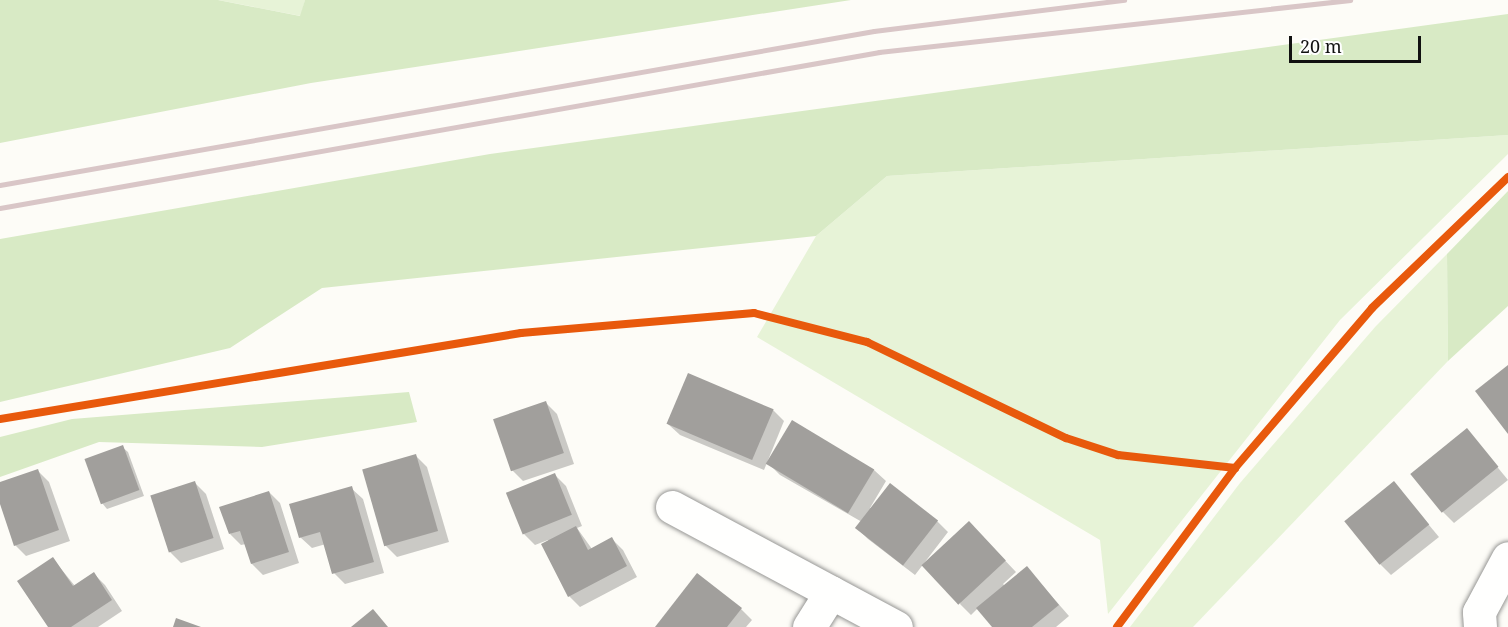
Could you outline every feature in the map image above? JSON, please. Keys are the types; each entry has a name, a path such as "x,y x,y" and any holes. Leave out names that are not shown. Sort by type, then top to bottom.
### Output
{"street":[{"path":"672,507 896,627"},
{"path":"1480,627 1479,612 1508,558"},
{"path":"808,627 831,592"}],"green space":[{"path":"0,0 218,0 300,16 305,0 851,0 311,83 0,143"},
{"path":"218,0 305,0 301,16"},
{"path":"1508,14 1508,135 887,176 816,236 322,288 230,348 0,402 0,239 490,154"},
{"path":"1508,135 1508,154 1340,320 1108,614 1100,540 757,337 816,236 887,176"},
{"path":"1508,191 1508,306 1448,361 1447,254"},
{"path":"1447,254 1448,361 1193,627 1130,627 1240,483 1376,326"},
{"path":"409,392 417,422 262,447 99,442 0,477 0,437 72,419"}],"building":[{"path":"1508,365 1508,434 1475,391"},
{"path":"688,373 774,409 752,460 667,424"},
{"path":"546,401 564,453 511,471 493,419"},
{"path":"792,420 874,469 848,513 766,464"},
{"path":"1467,428 1498,467 1442,513 1410,474"},
{"path":"123,445 139,490 101,504 84,459"},
{"path":"416,454 438,531 384,546 362,469"},
{"path":"38,469 59,530 14,546 0,504 0,482"},
{"path":"555,473 572,515 523,535 506,493"},
{"path":"195,481 214,538 169,553 150,496"},
{"path":"1394,481 1429,525 1380,565 1344,521"},
{"path":"890,483 938,521 903,565 855,528"},
{"path":"352,486 374,562 332,574 320,532 299,538 289,504"},
{"path":"269,491 289,552 251,564 240,531 229,534 219,507"},
{"path":"969,521 1006,560 958,605 921,565"},
{"path":"576,526 588,550 612,537 627,566 568,597 541,544"},
{"path":"53,557 73,586 94,572 112,600 71,627 48,627 17,581"},
{"path":"1027,566 1059,605 1032,627 992,627 976,608"},
{"path":"697,573 742,608 727,627 655,627"},
{"path":"373,609 388,627 351,627"},
{"path":"176,618 201,627 173,627"}],"railway":[{"path":"0,185 874,31 1124,0"},
{"path":"0,208 879,52 1350,0"}],"cycle path":[{"path":"1117,627 1235,468 1372,308 1508,177"},
{"path":"0,419 521,333 754,313 867,342 1066,438 1118,455 1235,468"}]}
